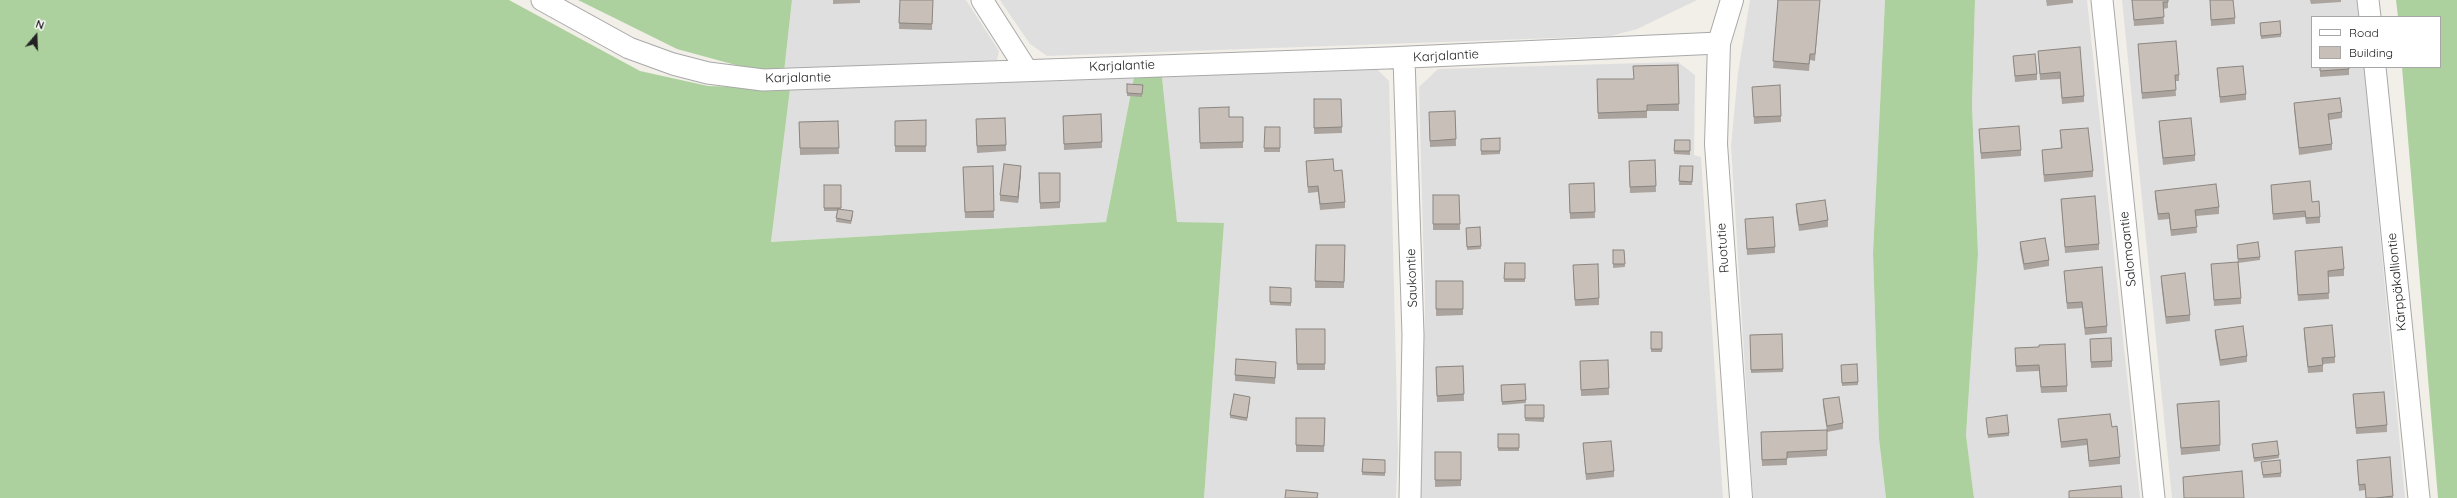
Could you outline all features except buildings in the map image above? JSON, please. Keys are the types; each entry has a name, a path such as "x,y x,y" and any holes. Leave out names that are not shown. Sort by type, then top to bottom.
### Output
{"street":[{"name":"Karjalantie","path":"542,0 629,48 673,64 736,77 791,80 1026,69 1404,58 1719,43"},
{"path":"982,0 1026,69"},
{"name":"Ruotutie","path":"1732,0 1719,43 1716,144 1741,498"},
{"name":"Salomaantie","path":"2102,0 2154,498"},
{"path":"2368,0 2370,16"},
{"name":"Saukontie","path":"1404,58 1413,335 1410,498"},
{"name":"Kärppäkalliontie","path":"2375,68 2419,498"}],"shaded area":[{"path":"792,0 966,0 999,51 997,60 784,72"},
{"path":"1000,0 1697,0 1637,29 1611,36 1047,56 1030,44"},
{"path":"1750,0 1885,0 1873,253 1879,439 1886,498 1753,498 1731,146 1738,73"},
{"path":"1975,0 2087,0 2140,498 1974,498 1966,435 1978,254 1972,105"},
{"path":"2122,0 2358,0 2359,16 2311,16 2311,68 2364,68 2405,498 2172,498"},
{"path":"1678,62 1695,75 1694,155 1701,157 1723,498 1418,498 1425,309 1419,87 1438,69"},
{"path":"1376,68 1389,81 1398,453 1396,498 1204,498 1224,223 1177,223 1162,77"},
{"path":"1134,77 1106,222 771,242 790,89"}],"green space":[{"path":"0,0 509,0 640,71 708,86 790,89 771,242 1106,222 1134,77 1162,77 1177,222 1224,223 1204,498 0,498"},
{"path":"578,0 792,0 784,72 743,67 677,49"},
{"path":"1885,0 1975,0 1972,105 1978,254 1966,435 1974,498 1886,498 1879,439 1873,253"},
{"path":"2396,0 2457,0 2457,498 2438,498 2402,68 2441,68 2441,16 2398,16"}]}
